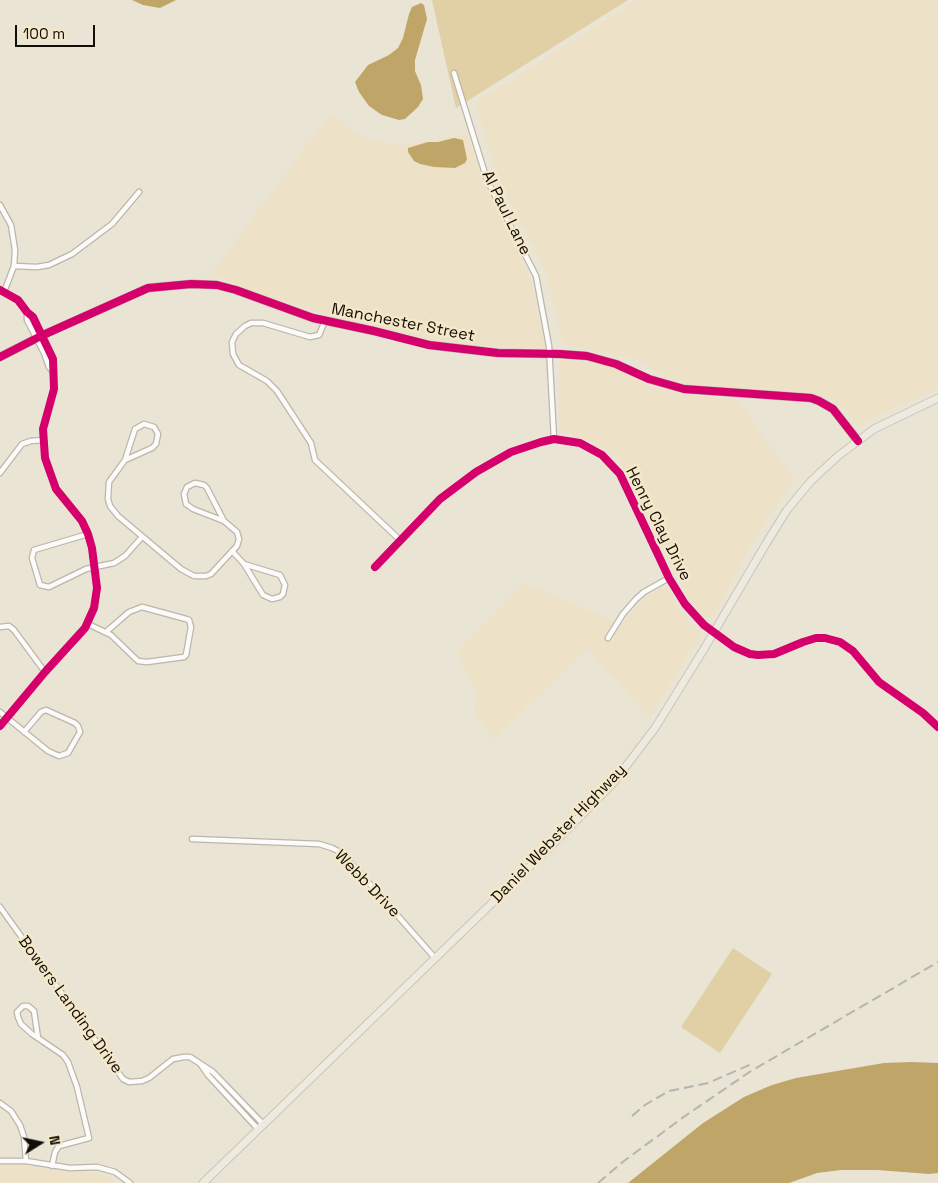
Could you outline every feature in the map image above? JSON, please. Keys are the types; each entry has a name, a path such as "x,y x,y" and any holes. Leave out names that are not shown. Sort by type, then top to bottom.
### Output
{"main road":[{"name":"Daniel Webster Highway","path":"203,1183 614,782 655,728 767,542 796,499 829,463 874,430 938,398"}],"street":[{"name":"Al Paul Lane","path":"454,73 487,180 536,276 550,354"},
{"path":"14,266 37,267 61,260 92,240 112,224 139,192"},
{"path":"0,205 9,219 13,231 15,250 14,266 2,291 18,300 33,317 53,359 53,394 45,418 43,440 45,458 53,483 64,500 82,521 88,534 95,567 96,598 88,624 0,726"},
{"name":"Manchester Street","path":"0,357 36,338 148,288 191,284 217,285 325,321 448,348 498,353 550,354 598,358 649,379 684,389 811,398 833,409 858,441"},
{"path":"27,312 27,320 49,368 53,372"},
{"path":"325,321 319,335 310,337 262,323 245,326 236,334 232,342 233,354 239,365 271,384 277,391 311,443 315,460 400,540"},
{"path":"550,354 554,439"},
{"path":"125,460 154,446 158,436 154,427 144,424 135,429 125,460 109,482 108,499 115,513 181,569 194,576 211,574 237,546 239,538 237,532 224,521 189,507 184,499 187,487 195,483 204,485 224,521"},
{"name":"Henry Clay Drive","path":"376,568 440,499 468,476 512,452 541,442 554,439 580,443 592,448 612,464 626,485 669,578 692,612 713,632 734,647 750,654 758,655 774,654 816,638 840,642 853,651 879,682 923,713 938,727"},
{"path":"0,473 22,444 43,440"},
{"path":"88,534 37,548 32,553 32,558 38,582 45,588 86,570 110,564 122,558 142,537"},
{"path":"232,551 244,564 263,595 272,599 283,594 285,585 280,575 244,564"},
{"path":"608,638 636,599 644,592 669,578"},
{"path":"88,624 106,632 134,658 142,662 184,658 191,627 189,620 142,607 129,612 106,632"},
{"path":"0,627 9,626 14,630 45,672"},
{"path":"0,712 24,732 48,751 59,756 68,753 80,732 75,723 46,710 41,712 24,732"},
{"name":"Webb Drive","path":"192,839 319,844 332,848 352,864 435,958"},
{"name":"Bowers Landing Drive","path":"0,907 123,1078 129,1082 142,1081 154,1075 168,1062 178,1058 190,1057 213,1072 261,1126"},
{"path":"38,1038 34,1012 28,1006 23,1006 17,1012 19,1021 25,1028 38,1038 63,1056 68,1062 77,1087 89,1138 59,1146 55,1152 52,1166"},
{"path":"0,1103 11,1111 20,1125 24,1136 26,1160"},
{"path":"0,1161 26,1160 70,1168 96,1167 120,1174 130,1183"}],"shaded area":[{"path":"132,0 176,0 160,8 143,5"},
{"path":"432,0 628,0 456,108"},
{"path":"637,0 938,0 938,389 877,416 858,428 846,411 832,400 812,394 683,384 664,377 634,359 563,344 546,272 497,173 475,103"},
{"path":"421,3 424,5 427,19 415,60 415,71 421,85 423,99 418,107 405,119 399,120 382,115 369,106 359,92 355,82 368,65 389,55 398,48 403,38 412,7"},
{"path":"331,113 351,130 363,137 388,144 404,145 467,134 483,182 527,271 533,289 546,349 451,344 413,337 271,298 211,274"},
{"path":"454,138 463,140 467,159 465,163 455,168 420,164 414,161 408,152 408,148 428,142 438,142"},
{"path":"559,360 601,364 621,370 646,384 673,393 737,400 794,479 758,533 714,614 707,618 701,614 688,597 633,481 618,460 603,448 584,438 559,432"},
{"path":"525,583 622,625 643,599 661,588 669,590 683,615 702,634 649,718 588,648 494,740 474,713 475,692 457,652"},
{"path":"733,948 772,974 720,1053 681,1027"},
{"path":"884,1063 938,1063 938,1173 841,1170 817,1173 789,1183 628,1183 703,1123 744,1097 772,1085 796,1078"},
{"path":"15,1163 53,1171 91,1172 110,1178 115,1183 0,1183 0,1164"}],"railway":[{"path":"598,1183 624,1161 685,1116 751,1071 938,962"},
{"path":"632,1116 645,1105 669,1091 708,1083 754,1063"}],"cycle path":[{"path":"0,357 43,335 148,288 191,284 217,285 313,318 429,345 498,353 587,356 616,364 649,379 684,389 811,398 833,409 858,441"},
{"path":"0,290 18,300 33,317 53,359 54,389 43,429 45,458 56,489 82,521 88,534 92,548 97,588 94,608 85,628 0,726"},
{"path":"375,567 440,499 476,472 511,452 541,442 554,439 580,443 602,455 620,474 669,578 685,604 704,625 734,647 750,654 774,654 816,638 840,642 853,651 879,682 923,713 938,727"}]}
